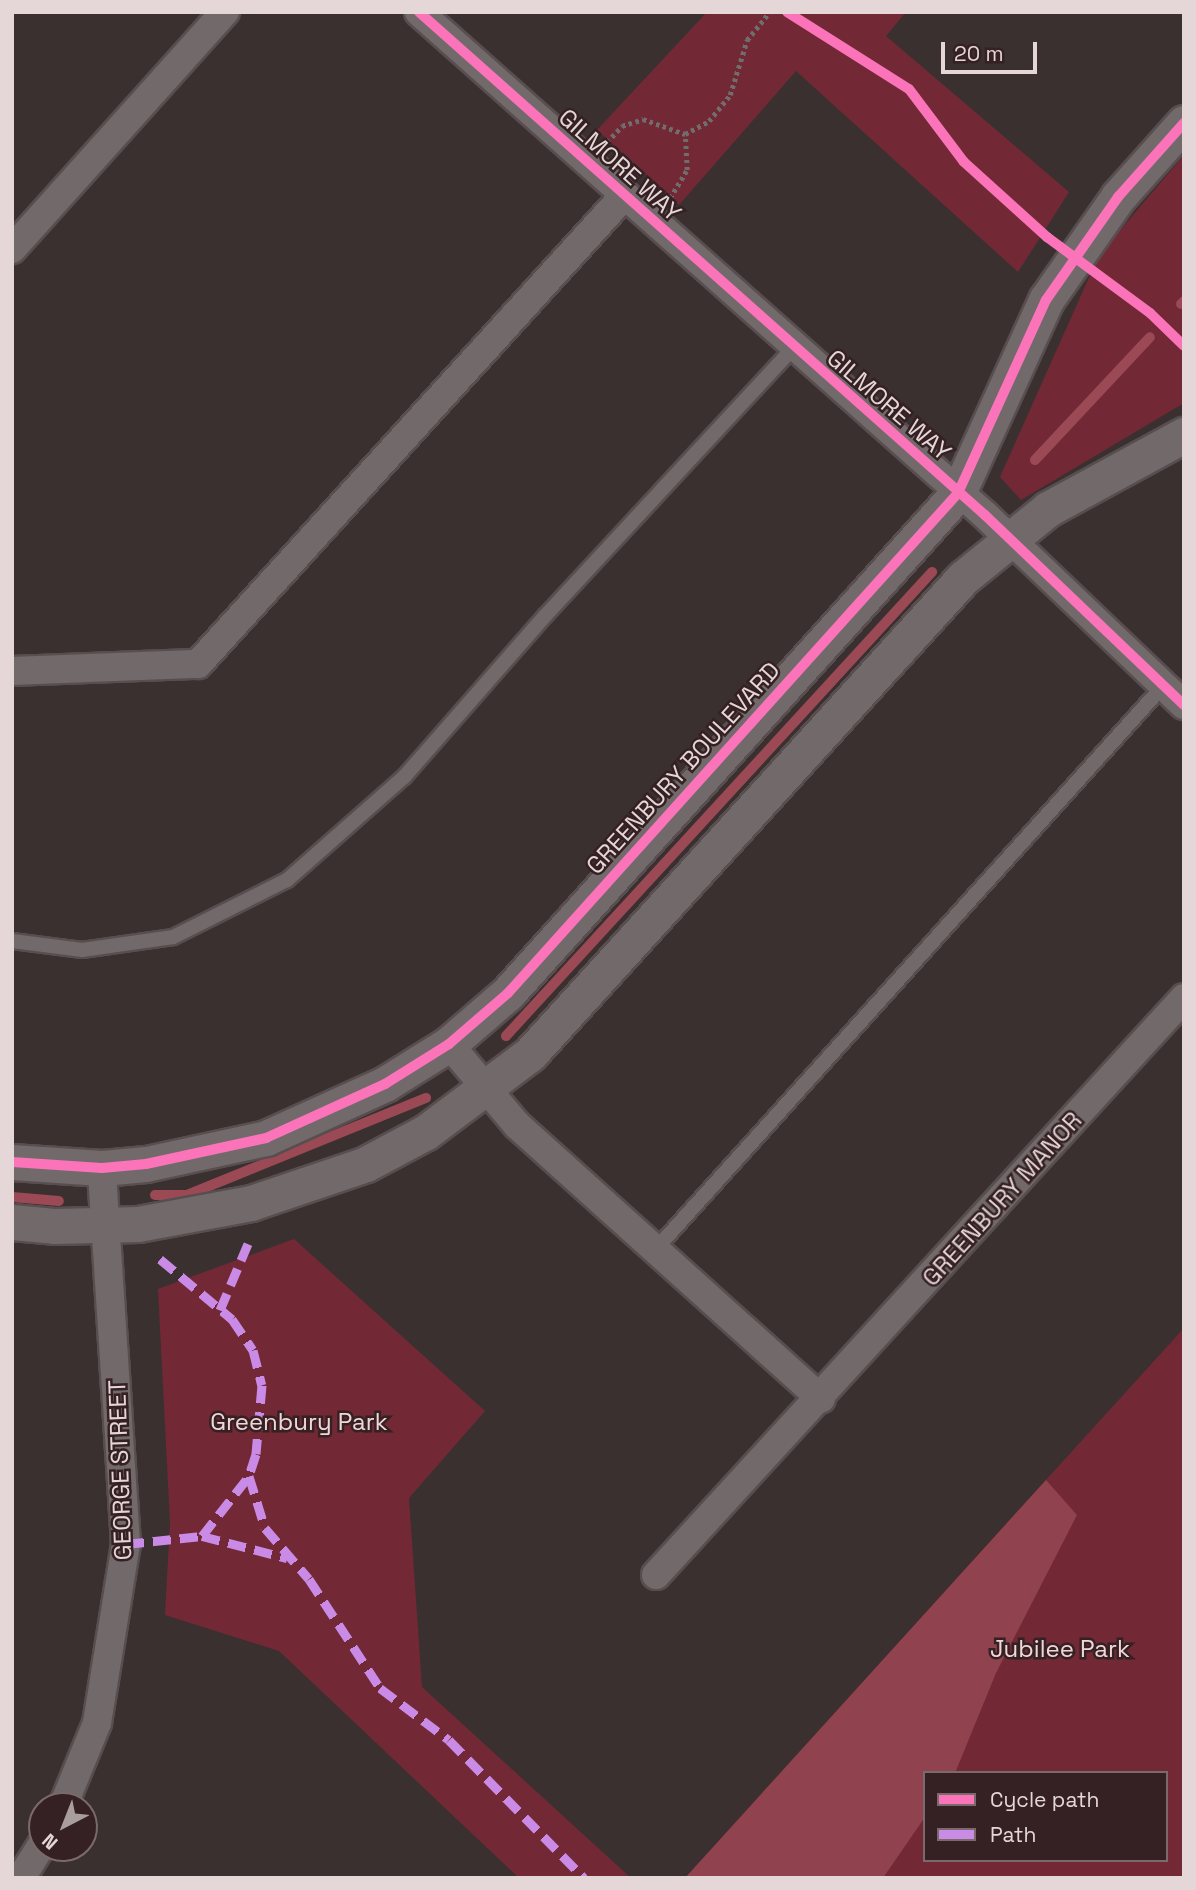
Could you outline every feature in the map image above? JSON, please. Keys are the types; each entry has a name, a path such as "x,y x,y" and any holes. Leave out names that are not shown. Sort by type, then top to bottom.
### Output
{"street":[{"path":"12,249 225,12"},
{"name":"GILMORE WAY","path":"419,12 623,197 1007,537"},
{"name":"GREENBURY BOULEVARD","path":"12,1162 102,1168 211,1153 266,1138 384,1084 449,1044 508,993 958,493 1046,300 1118,197 1184,123"},
{"name":"GILMORE WAY","path":"12,671 198,664 623,197"},
{"path":"12,1222 106,1225 158,1222 304,1189 366,1164 426,1132 486,1091 530,1054 963,578 1007,537 1048,509 1184,435"},
{"path":"1007,537 1184,705"},
{"name":"GREENBURY MANOR","path":"656,1575 821,1399 1184,998"},
{"path":"449,1044 486,1091 655,1250 821,1399"},
{"name":"GEORGE STREET","path":"69,1792 97,1723 126,1544 102,1168"},
{"path":"21,1878 31,1862"}],"lane":[{"path":"12,942 82,950 173,937 287,880 404,777 545,616 793,348"},
{"path":"655,1250 1163,686"}],"path":[{"path":"685,134 720,110 730,95 747,40 770,12"},
{"path":"605,143 622,126 643,118 685,134"},
{"path":"668,200 687,170 685,134"}],"green space":[{"path":"707,12 906,12 886,36 1069,192 1018,272 796,71 679,205 597,130"},
{"path":"1184,155 1184,403 1021,500 1000,477 1099,255"},
{"name":"Greenbury Park","path":"294,1239 485,1411 409,1498 422,1687 631,1878 519,1878 279,1651 165,1615 170,1523 158,1289"},
{"name":"Jubilee Park","path":"1184,1328 1184,1878 685,1878"}],"shaded area":[{"path":"1046,1480 1077,1515 996,1673 956,1771 923,1771 923,1820 883,1878 685,1878"}],"waterway":[{"path":"1181,304 1184,301"},
{"path":"1035,460 1150,337"},
{"path":"506,1036 932,572"},
{"path":"155,1195 187,1195 426,1098"},
{"path":"12,1197 59,1201"}],"marked path":[{"path":"220,1310 250,1239"},
{"path":"160,1259 232,1319 253,1350 262,1385 256,1454 249,1476 265,1528 309,1579 380,1688 449,1740 584,1878"},
{"path":"126,1544 202,1536 249,1476"},
{"path":"202,1536 287,1558"}],"cycle path":[{"path":"419,12 985,515 1184,705"},
{"path":"787,12 909,89 964,162 1047,237 1150,313 1184,346"},
{"path":"12,1162 102,1168 146,1164 266,1138 385,1084 449,1044 508,993 958,493 1046,300 1118,197 1184,123"}]}
